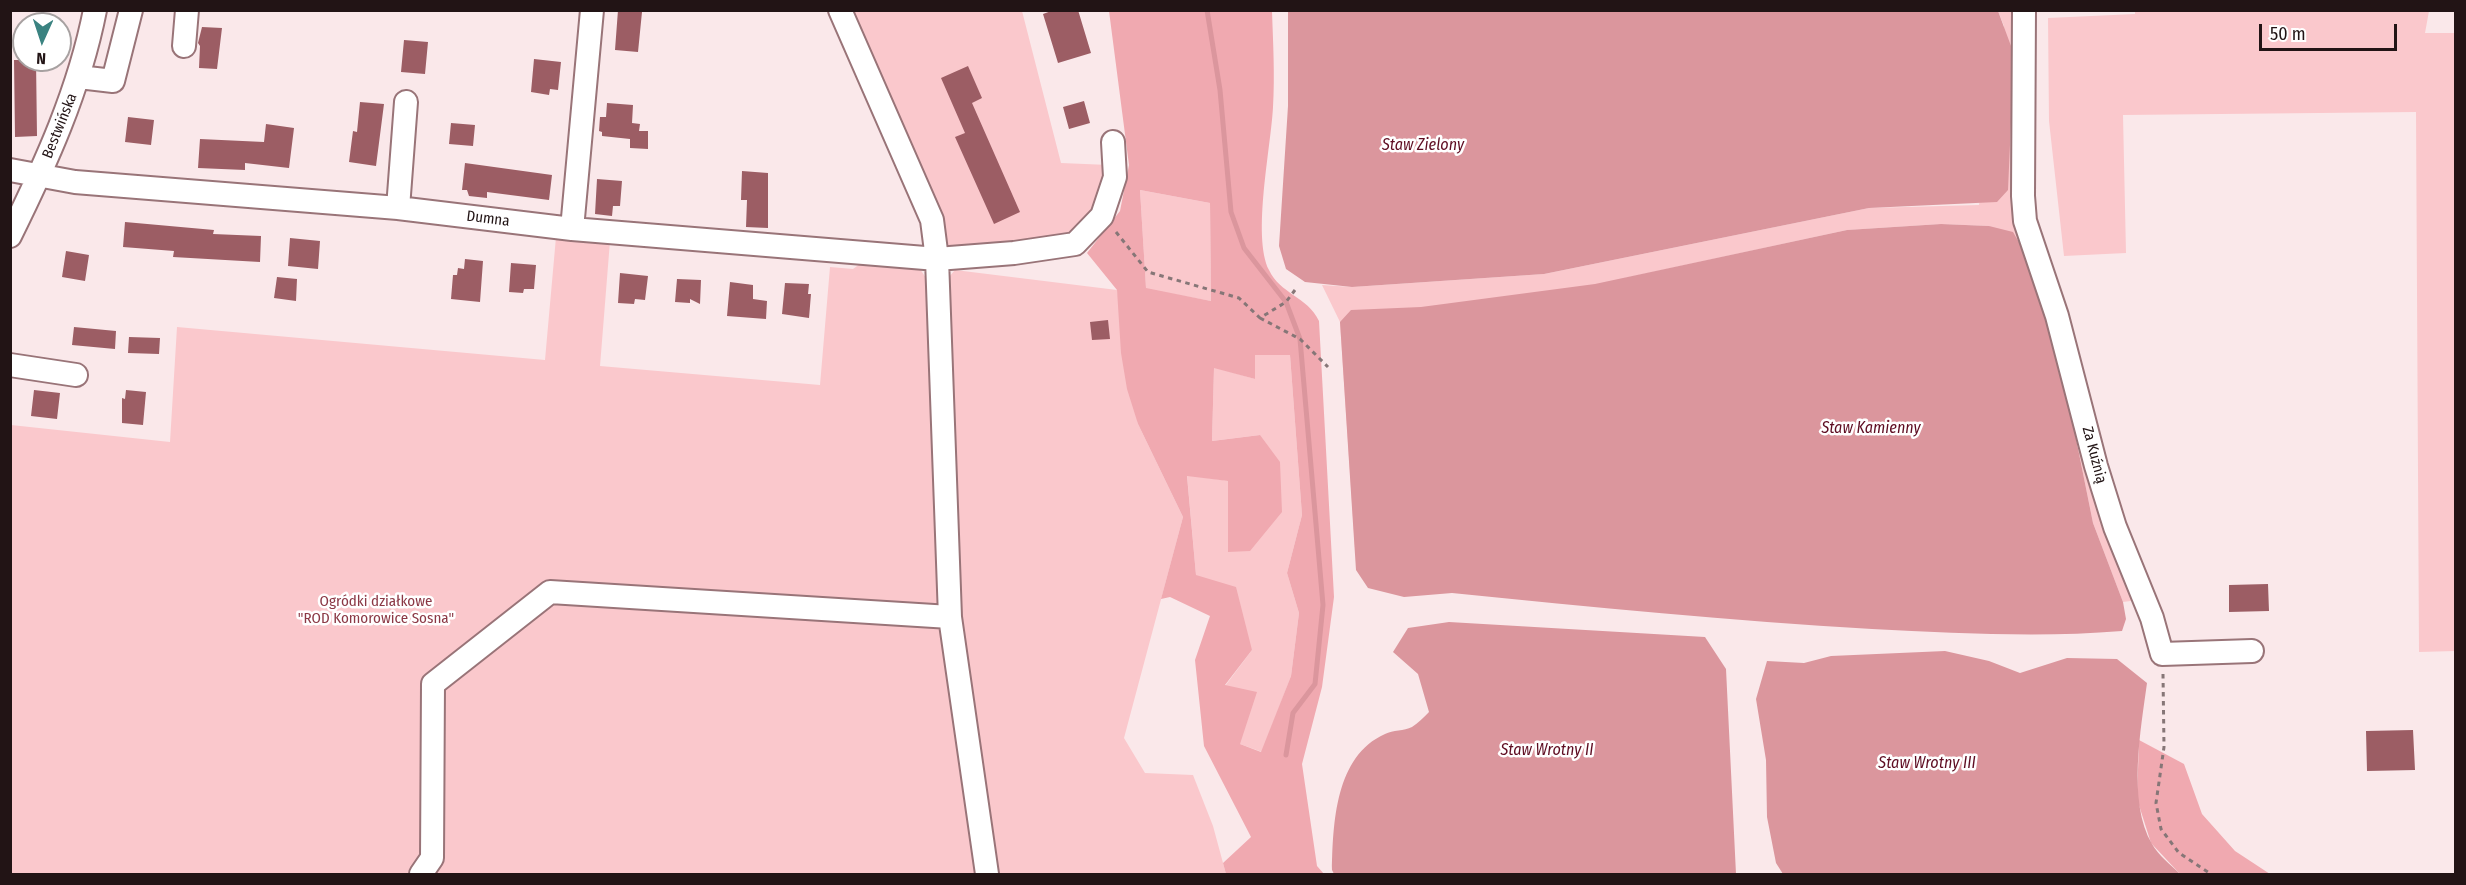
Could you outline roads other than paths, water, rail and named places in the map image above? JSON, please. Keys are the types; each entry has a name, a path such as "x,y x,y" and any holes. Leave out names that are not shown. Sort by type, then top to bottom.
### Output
{"street":[{"name":"Bestwińska","path":"10,236 40,174 79,77 95,10"},
{"path":"79,77 113,81 131,10"},
{"path":"184,46 187,10"},
{"path":"572,229 592,10"},
{"path":"840,10 932,220 937,259 950,617 987,874"},
{"name":"Za Kuźnią","path":"2024,10 2023,196 2025,221 2057,316 2115,527 2152,618 2163,654 2252,651"},
{"path":"398,208 406,102"},
{"name":"Dumna","path":"10,170 75,182 398,208 572,229 937,259 1014,253 1075,244 1102,216 1115,177 1113,142"},
{"path":"10,365 76,375"},
{"path":"421,874 432,858 433,684 550,592 950,617"}],"water":[{"name":"Staw Zielony","path":"1288,11 1998,11 2014,54 2008,190 1997,202 1869,208 1544,274 1352,287 1305,282 1286,269 1279,246 1288,106"},
{"name":"Staw Kamienny","path":"1941,224 1989,226 2013,232 2024,251 2062,369 2093,523 2123,602 2126,619 2122,631 2028,634 1903,631 1714,618 1452,593 1404,597 1368,588 1356,570 1340,322 1351,310 1421,307 1595,284 1847,230"},
{"name":"Staw Wrotny II","path":"1449,622 1705,637 1726,669 1736,874 1334,874 1332,870 1336,813 1340,793 1356,758 1368,744 1385,734 1412,727 1429,712 1418,674 1393,652 1408,628"},
{"name":"Staw Wrotny III","path":"1945,651 1989,661 2020,673 2067,658 2117,659 2147,683 2139,743 2140,807 2144,827 2152,844 2180,874 1783,874 1776,863 1767,817 1766,760 1756,699 1767,661 1804,663 1831,656"}],"waterway":[{"path":"1207,10 1220,90 1231,212 1244,248 1286,302 1300,339 1323,605 1315,684 1293,713 1286,755"}],"park label":[{"name":"Ogródki działkowe \"ROD Komorowice Sosna\"","path":"376,610"}]}
